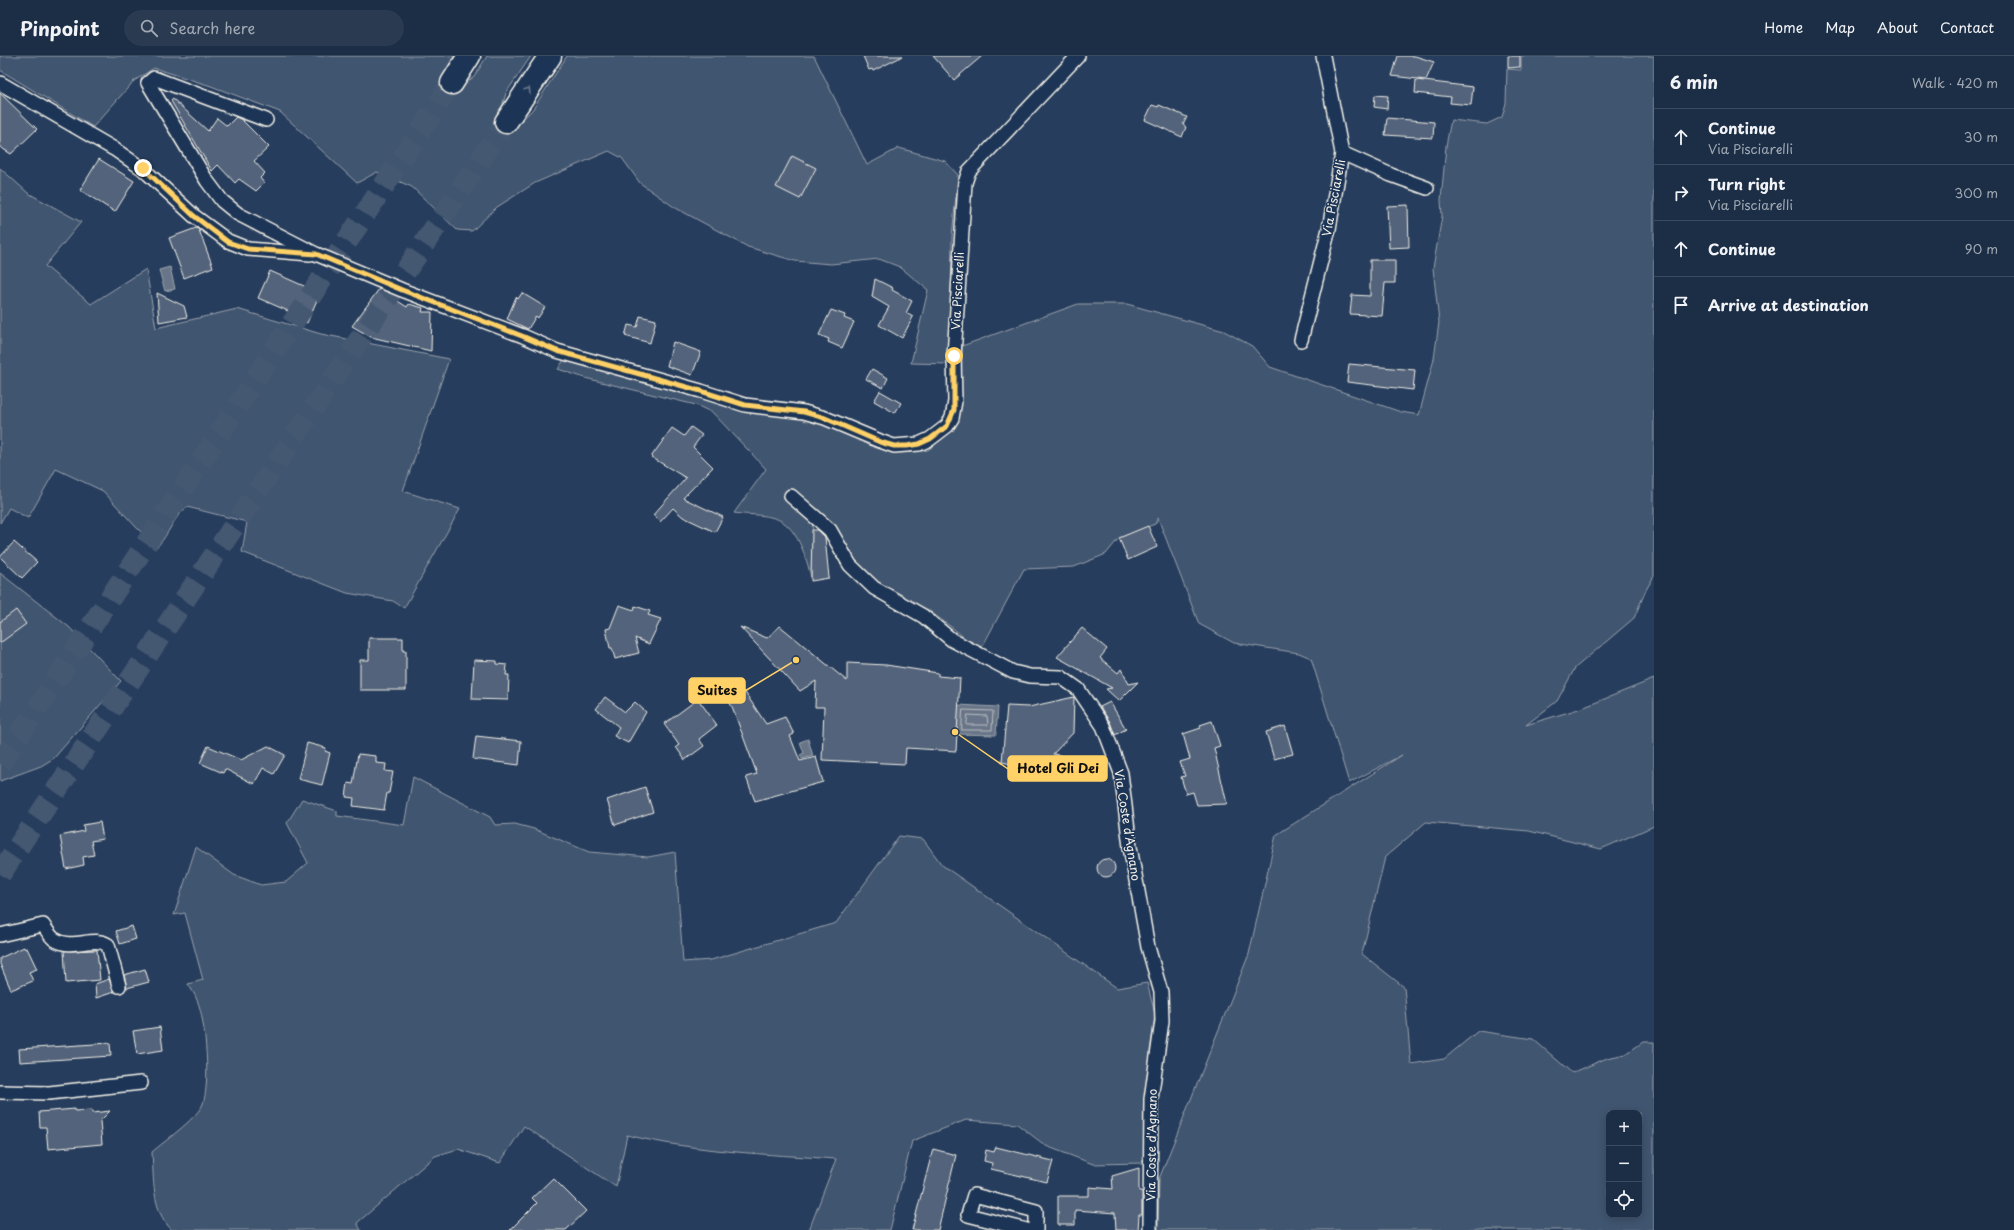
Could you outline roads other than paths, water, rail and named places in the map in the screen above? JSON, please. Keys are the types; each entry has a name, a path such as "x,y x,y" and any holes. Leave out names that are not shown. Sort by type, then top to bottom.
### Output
{"highway":[{"path":"452,83 469,56"},
{"path":"506,122 550,56"}],"street":[{"name":"Via Pisciarelli","path":"316,254 402,290 557,351 701,391 745,405 804,412 825,418 880,442 894,446 919,444 930,439 947,426 954,410 954,356 964,183 969,171 1078,56"},
{"name":"Via Pisciarelli","path":"1301,340 1329,229 1342,153 1323,56"},
{"path":"266,120 154,78 148,83 207,181 222,201 238,214 316,254"},
{"path":"0,83 114,149 143,168 194,216 228,242 248,249 316,254"},
{"path":"1342,153 1391,175 1427,188"},
{"name":"Via Coste d'Agnano","path":"791,496 830,530 850,565 874,588 923,616 952,640 1013,672 1030,676 1061,677 1078,689 1103,726 1121,773 1130,847 1148,947 1161,992 1162,1021 1151,1099 1150,1230"},
{"path":"0,936 43,925 53,939 66,945 103,941 108,945 119,986"},
{"path":"0,1092 49,1093 141,1083"},
{"path":"1027,1230 968,1215 974,1195 1036,1211 1036,1230"}],"water":[{"path":"170,267 175,289 165,291 159,270"},
{"path":"958,705 998,707 996,735 956,734"},
{"path":"808,739 813,756 802,759 800,755 804,753 800,742"}],"tunnel":[{"path":"0,764 452,83"},
{"path":"0,874 506,122"}],"place":[{"name":"Suites","path":"796,660"},
{"name":"Hotel Gli Dei","path":"955,732"}]}
